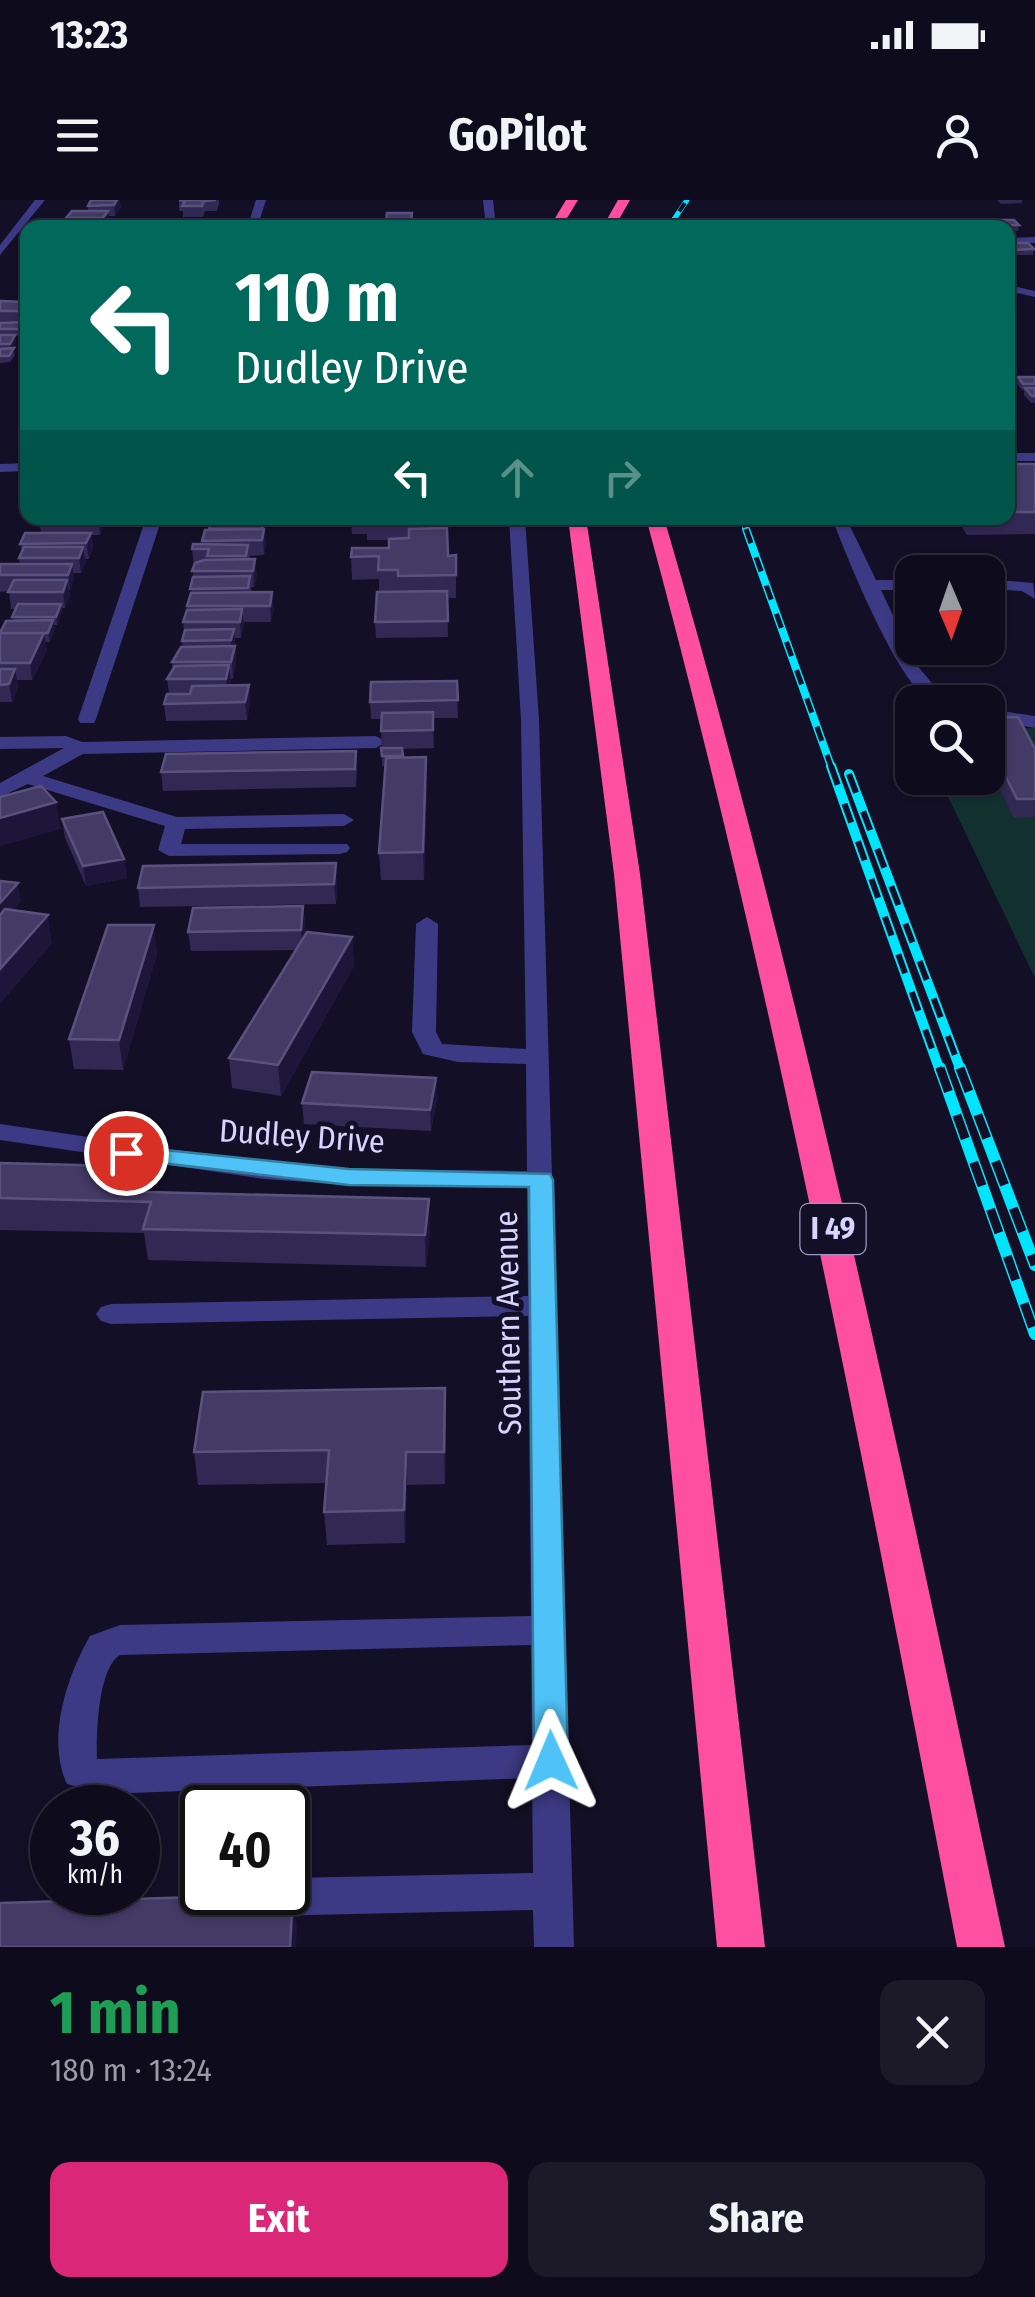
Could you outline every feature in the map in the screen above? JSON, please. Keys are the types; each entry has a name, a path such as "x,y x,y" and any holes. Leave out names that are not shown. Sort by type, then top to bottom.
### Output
{"highway":[{"path":"578,525 627,874 740,1947"},
{"name":"I 49","path":"657,525 711,707 765,930 838,1251 981,1947"}],"street":[{"path":"25,220 40,200"},
{"path":"0,252 20,226"},
{"path":"87,719 152,525"},
{"name":"Southern Avenue","path":"516,525 530,720 539,1056 554,1947"},
{"path":"842,525 914,676 923,685"},
{"path":"870,585 895,585"},
{"path":"1005,585 1027,586 1035,594"},
{"path":"1005,718 1035,722"},
{"path":"0,743 66,742 79,748 376,742"},
{"path":"0,791 79,748"},
{"path":"30,778 176,823 344,820"},
{"path":"176,823 169,850 340,848"},
{"path":"427,924 424,1032 432,1050 458,1056 539,1056"},
{"name":"Dudley Drive","path":"0,1132 264,1171 349,1177 541,1180"},
{"path":"112,1314 543,1306"},
{"path":"548,1630 120,1640 102,1646 90,1664 76,1755 80,1772 104,1776 551,1761"},
{"path":"310,1896 553,1891"}],"green space":[{"path":"1035,728 1035,978 947,795 1005,795 1005,729"}],"building":[{"path":"91,200 117,200 114,205 88,206"},
{"path":"179,200 216,200 204,201 202,206 182,206 185,201"},
{"path":"72,211 108,211 103,218 66,218"},
{"path":"387,213 412,213 411,220 386,220"},
{"path":"1015,243 1028,243 1034,249 1015,250"},
{"path":"0,301 20,302 20,311 0,311"},
{"path":"20,322 20,329 0,329 0,323"},
{"path":"0,335 15,335 10,344 0,344"},
{"path":"14,348 9,356 0,356 0,349"},
{"path":"1018,377 1035,377 1035,384 1023,384"},
{"path":"1015,464 1035,464 1035,512 1015,512"},
{"path":"211,525 263,525 262,529 209,529"},
{"path":"447,528 448,556 456,555 456,575 398,576 398,570 378,570 379,556 351,557 352,548 389,548 389,539 409,538 409,529"},
{"path":"264,529 262,540 202,541 205,530"},
{"path":"25,533 91,533 86,543 20,544"},
{"path":"193,544 248,545 246,556 207,556 209,549 192,549"},
{"path":"24,547 83,547 79,558 19,558"},
{"path":"255,559 253,571 192,571 195,563 204,560"},
{"path":"0,564 72,564 68,575 0,575"},
{"path":"250,576 248,588 190,589 193,577"},
{"path":"14,580 67,580 63,592 8,592"},
{"path":"447,591 448,621 375,622 377,592"},
{"path":"272,592 270,606 187,606 191,593"},
{"path":"18,604 61,604 56,617 12,617"},
{"path":"242,609 240,622 183,622 187,610"},
{"path":"53,620 48,633 0,633 6,621"},
{"path":"234,629 231,640 182,641 185,630"},
{"path":"0,633 44,633 30,663 0,663"},
{"path":"235,646 231,662 172,662 181,647"},
{"path":"229,665 226,679 167,679 175,666"},
{"path":"0,669 15,669 9,684 0,685"},
{"path":"457,681 458,700 370,702 371,682"},
{"path":"249,685 245,702 164,704 167,694 190,694 192,686"},
{"path":"433,712 433,730 381,731 382,713"},
{"path":"1005,717 1018,717 1035,749 1035,799 1017,799 1005,775"},
{"path":"381,748 402,748 403,756 382,756"},
{"path":"356,751 355,769 161,772 166,754"},
{"path":"426,757 423,852 379,853 386,758"},
{"path":"41,786 56,802 0,818 0,797"},
{"path":"103,812 124,859 83,866 62,819"},
{"path":"336,863 334,884 138,888 143,866"},
{"path":"0,881 18,883 0,903"},
{"path":"303,906 301,930 188,932 193,908"},
{"path":"5,909 48,915 0,969 0,915"},
{"path":"108,925 154,925 119,1040 69,1039"},
{"path":"307,932 352,937 278,1065 229,1058"},
{"path":"312,1072 436,1078 430,1110 302,1103"},
{"path":"0,1163 117,1166 109,1191 429,1199 425,1235 143,1229 151,1202 0,1198"},
{"path":"445,1388 444,1452 406,1452 404,1510 324,1512 329,1450 194,1452 203,1392"},
{"path":"180,1897 180,1915 292,1915 290,1947 0,1947 0,1903 30,1902 30,1915 160,1915 160,1898"}],"railway":[{"path":"673,220 687,200"},
{"path":"744,525 747,532"},
{"path":"746,529 832,769"},
{"path":"831,766 940,1071"},
{"path":"849,774 961,1071"},
{"path":"940,1068 1035,1334"},
{"path":"960,1068 1035,1265"}],"route":[{"path":"126,1153 180,1162 349,1177 541,1180 551,1761"}]}
